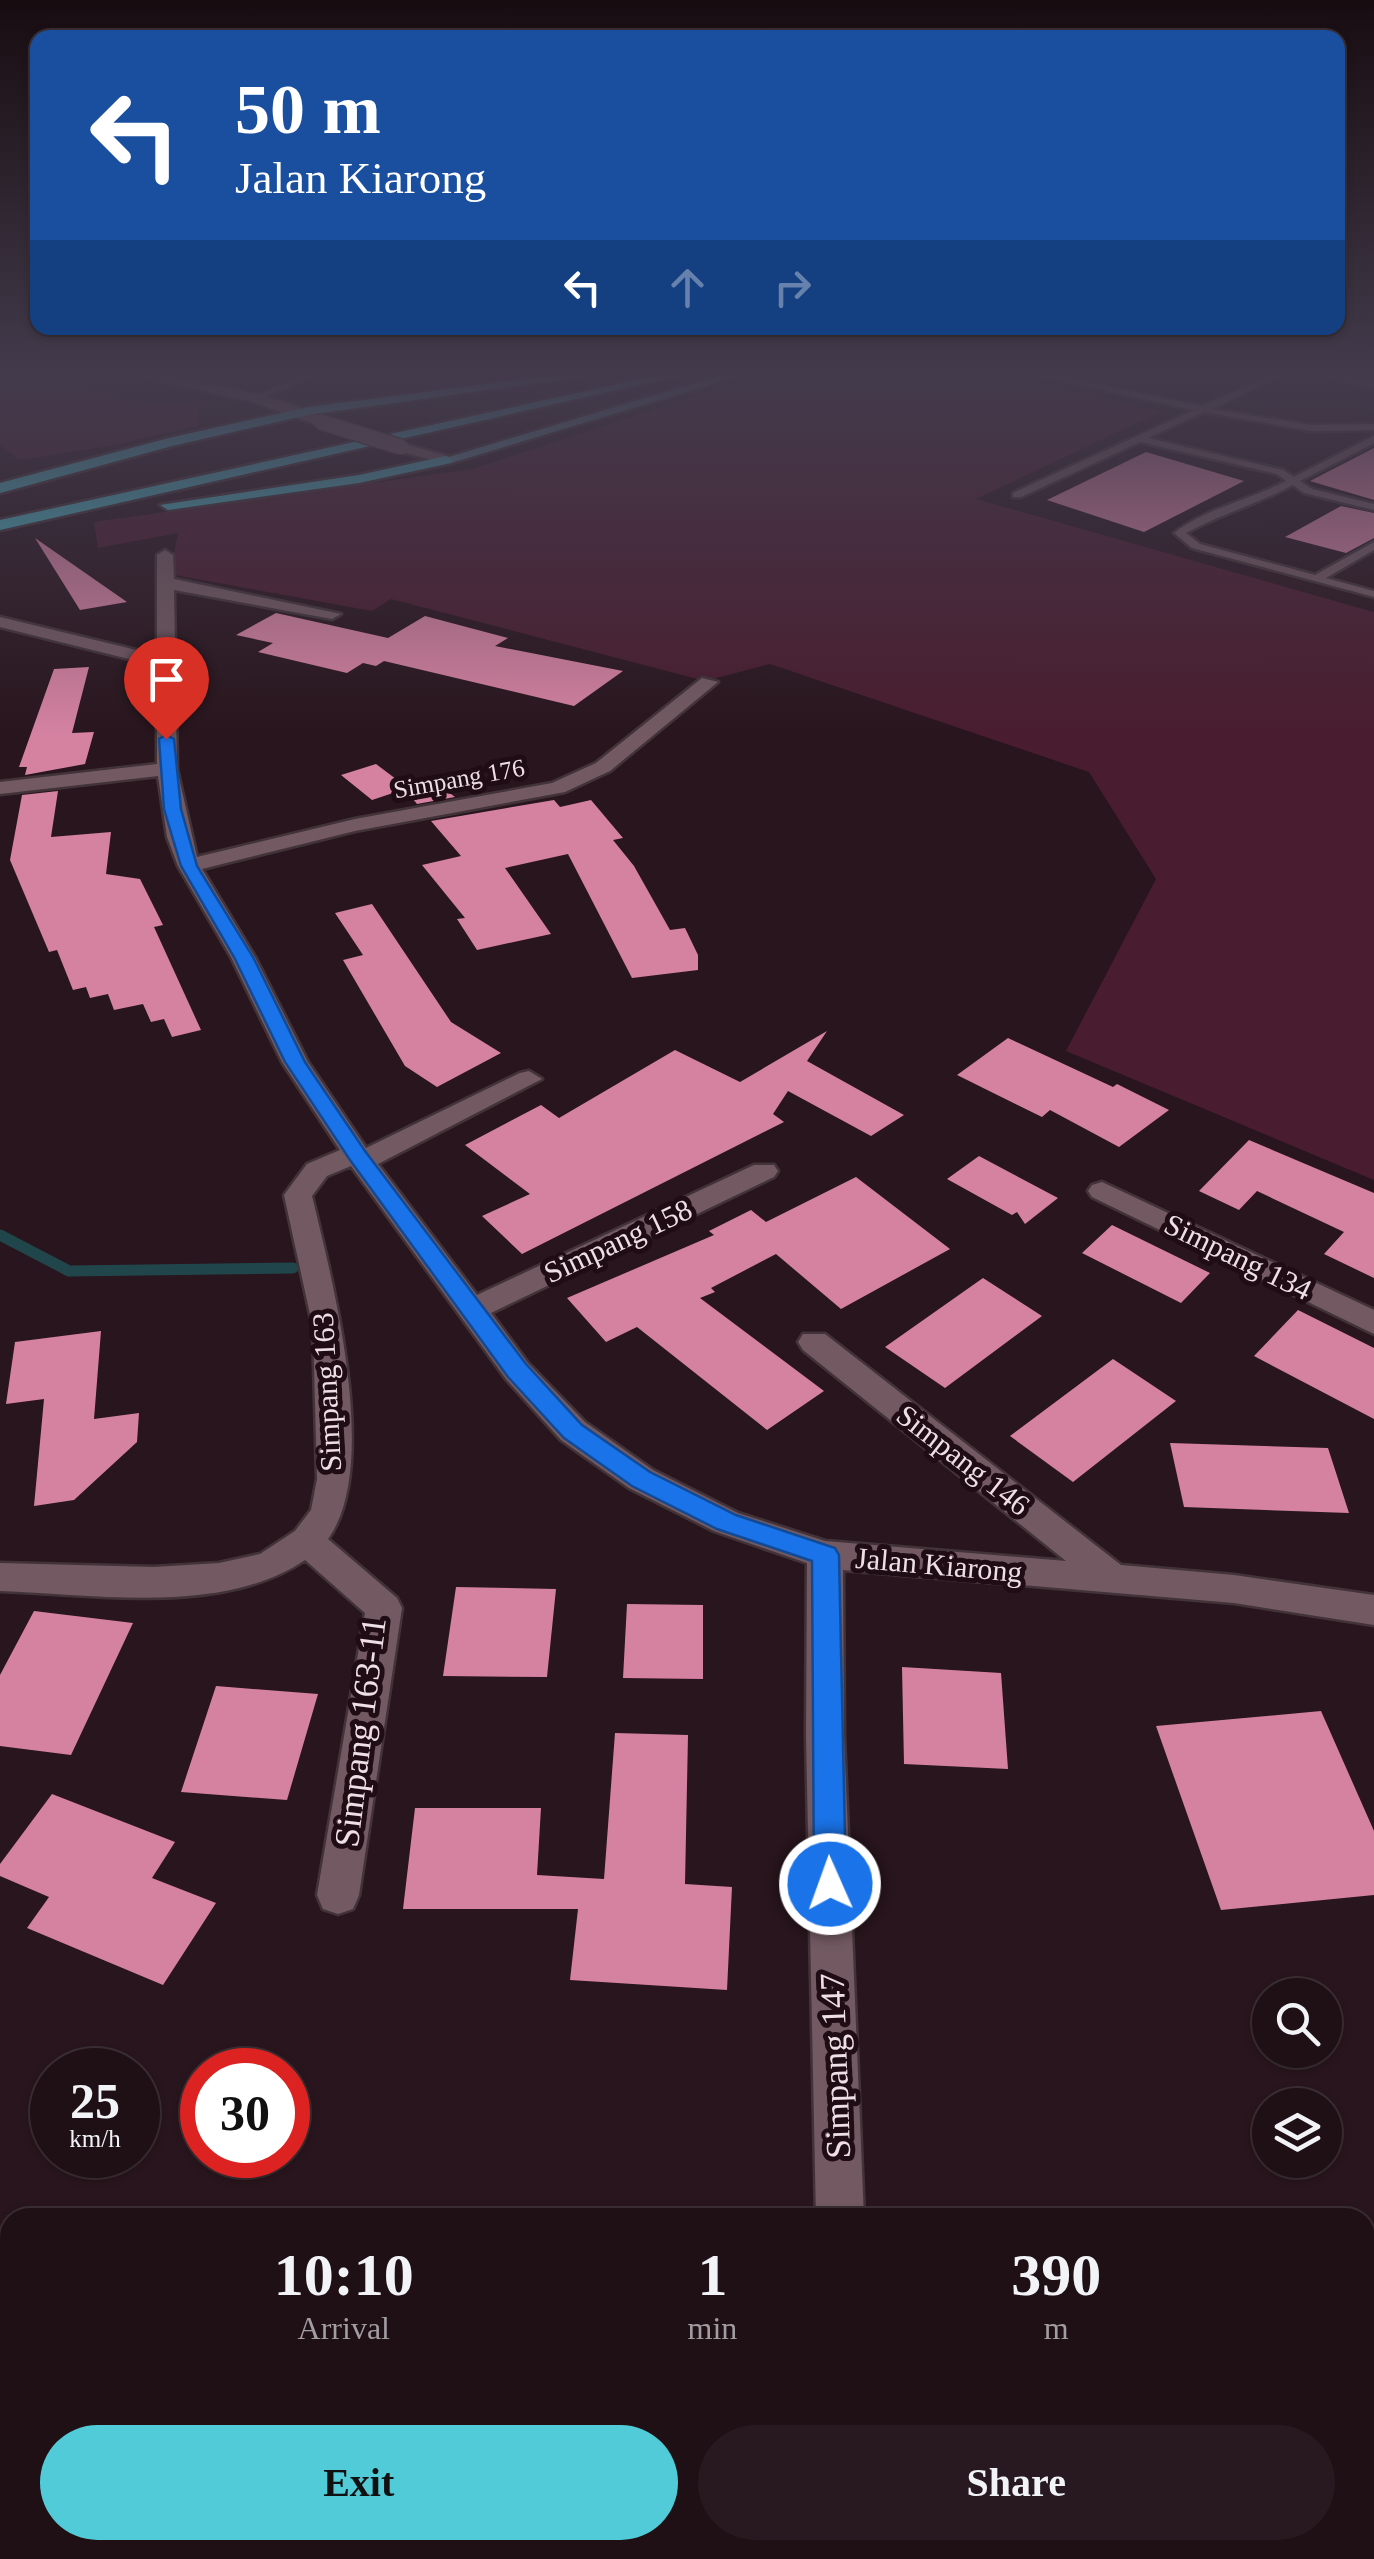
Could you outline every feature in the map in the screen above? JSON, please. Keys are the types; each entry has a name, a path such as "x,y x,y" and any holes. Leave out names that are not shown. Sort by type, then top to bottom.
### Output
{"highway":[{"path":"0,514 84,495"},
{"path":"0,525 133,495"},
{"path":"0,535 234,495"}],"street":[{"name":"Jalan Kiarong","path":"332,614 166,569 167,769 178,837 189,866 244,957 295,1062 358,1156 517,1370 573,1431 641,1479 726,1522 825,1555 1234,1589 1374,1610"},
{"path":"0,622 165,662"},
{"name":"Simpang 176","path":"189,866 355,825 558,788 584,778 709,682"},
{"path":"0,788 167,769"},
{"name":"Simpang 163","path":"308,1541 327,1514 334,1478 328,1328 298,1195 317,1170 337,1159 378,1154 529,1079"},
{"name":"Simpang 158","path":"472,1310 764,1171"},
{"name":"Simpang 134","path":"1102,1190 1374,1323"},
{"name":"Simpang 146","path":"814,1342 1112,1578"},
{"path":"0,1577 154,1581 219,1577 269,1566 308,1541"},
{"name":"Simpang 163-11","path":"308,1541 384,1608 338,1894"},
{"name":"Simpang 147","path":"825,1555 825,1736 840,2208"}],"lane":[{"path":"1261,495 1179,533 1196,546 1374,594"},
{"path":"1326,495 1374,507"},
{"path":"1316,579 1374,545"}],"shaded area":[{"path":"284,495 984,495 976,499 1374,612 1374,1180 1066,1051 1156,879 1089,772 770,664 705,681 391,599 372,611 170,574 178,533 98,548 94,522"}],"building":[{"path":"1056,495 1216,495 1144,532 1047,500"},
{"path":"1341,506 1374,513 1374,538 1346,553 1285,537"},
{"path":"35,538 127,602 80,610"},
{"path":"276,613 388,638 425,616 508,638 495,646 623,671 574,706 384,661 376,666 363,663 347,673 258,652 273,643 236,635"},
{"path":"89,667 72,733 94,732 85,764 25,775 27,767 19,767 54,669"},
{"path":"376,764 408,788 372,800 341,775"},
{"path":"434,781 455,797 417,804 406,790"},
{"path":"58,791 51,837 111,832 106,874 140,879 163,925 154,927 201,1030 172,1037 164,1019 151,1022 143,1004 114,1010 108,994 90,998 86,987 73,990 57,950 49,952 10,860 22,795"},
{"path":"554,800 560,807 591,800 623,838 613,840 634,866 670,930 685,928 698,955 698,970 632,978 568,854 505,868 551,934 477,950 457,919 465,918 422,865 461,856 431,821"},
{"path":"372,904 451,1022 501,1053 437,1087 405,1066 343,960 363,955 335,913"},
{"path":"827,1031 807,1061 904,1115 871,1136 788,1091 773,1114 784,1122 522,1254 482,1216 530,1194 465,1145 541,1105 559,1118 675,1050 740,1082"},
{"path":"1008,1038 1169,1110 1119,1147 1050,1110 1042,1117 957,1075"},
{"path":"1249,1140 1374,1193 1374,1278 1324,1254 1344,1232 1257,1191 1239,1210 1199,1191"},
{"path":"979,1156 1058,1198 1025,1224 1017,1212 1012,1215 947,1179"},
{"path":"856,1177 950,1249 841,1309 776,1254 711,1288 715,1292 700,1298 824,1391 767,1430 637,1327 606,1342 567,1298 714,1235 709,1231 751,1210 766,1222"},
{"path":"1112,1225 1210,1273 1181,1303 1082,1253"},
{"path":"983,1278 1042,1316 945,1388 885,1347"},
{"path":"1298,1310 1374,1348 1374,1419 1254,1356"},
{"path":"101,1331 94,1419 139,1413 137,1442 74,1500 34,1506 44,1399 6,1404 15,1342"},
{"path":"1113,1359 1176,1401 1073,1482 1010,1436"},
{"path":"1170,1443 1328,1448 1349,1513 1184,1507"},
{"path":"456,1587 556,1589 547,1677 443,1676"},
{"path":"627,1604 703,1605 703,1679 623,1678"},
{"path":"34,1611 133,1623 71,1755 0,1746 0,1675"},
{"path":"902,1667 1001,1673 1008,1769 904,1764"},
{"path":"216,1686 318,1694 287,1800 181,1792"},
{"path":"1321,1711 1374,1831 1374,1895 1221,1910 1156,1726"},
{"path":"615,1733 688,1735 685,1884 732,1887 727,1990 570,1980 578,1909 403,1909 415,1808 541,1808 537,1875 604,1879"},
{"path":"52,1794 175,1842 152,1878 216,1903 163,1985 27,1928 49,1897 0,1876 0,1864"}],"waterway":[{"path":"0,1235 69,1271 293,1268"}],"route":[{"path":"166,739 172,809 189,866 244,957 295,1062 358,1156 517,1370 573,1431 641,1479 726,1522 825,1555 830,1884"}]}
